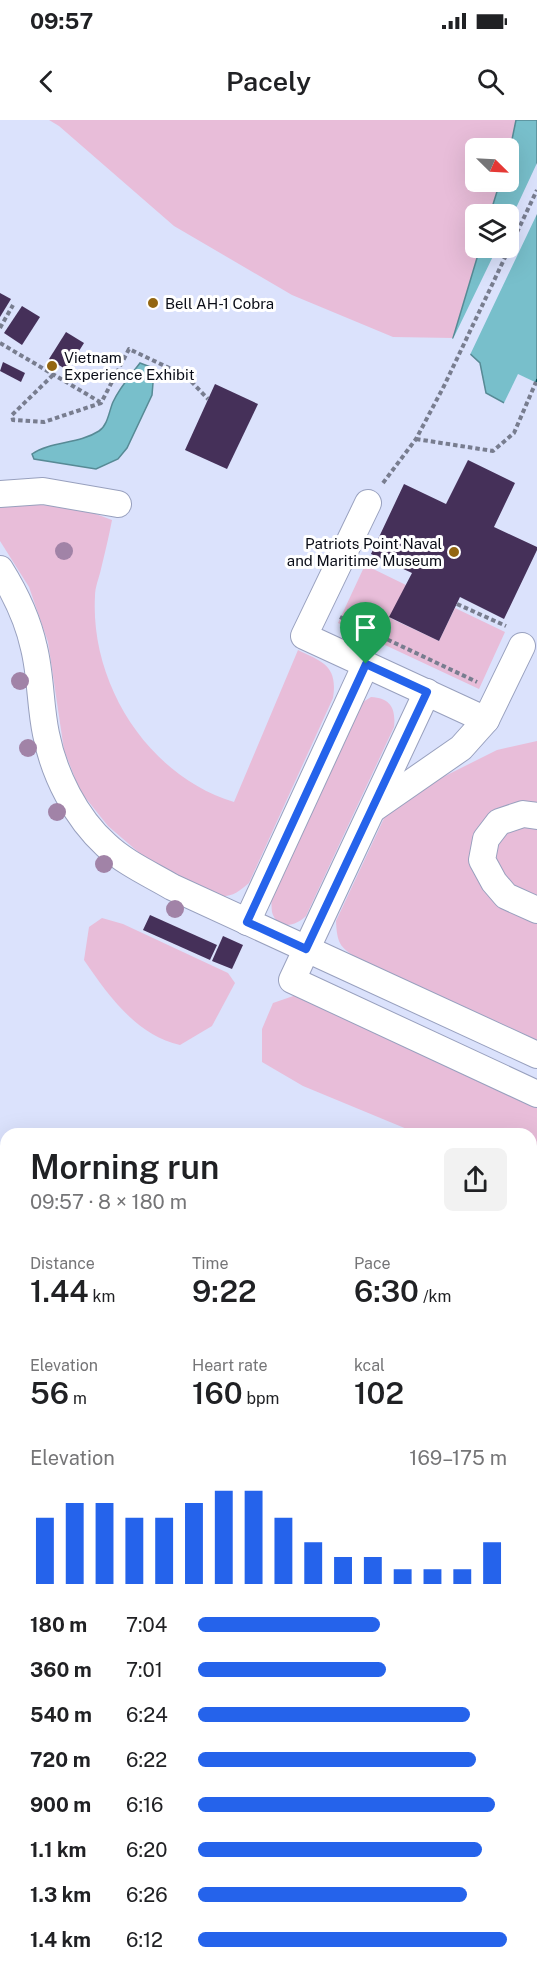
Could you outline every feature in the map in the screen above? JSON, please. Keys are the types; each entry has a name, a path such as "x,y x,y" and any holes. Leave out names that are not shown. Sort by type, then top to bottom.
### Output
{"street":[{"path":"0,494 43,491 117,504"},
{"path":"368,503 304,636 486,720"},
{"path":"0,570 21,608 34,648 46,735 54,766 86,822 106,846 172,887 537,1055"},
{"path":"373,809 461,748 486,720 500,692 514,636"},
{"path":"247,922 366,664"},
{"path":"427,692 292,980 537,1094"},
{"path":"537,816 523,814 499,822 486,839 482,860 494,882 507,896 537,910"}],"path":[{"path":"368,503 416,439 444,386 537,190"},
{"path":"0,328 14,305"},
{"path":"0,343 101,402"},
{"path":"53,375 12,415 13,420 44,422 101,402 129,349 186,376 208,399"},
{"path":"416,439 493,451 514,433 536,382"},
{"path":"458,604 514,636"},
{"path":"319,607 500,692"}],"shaded area":[{"path":"49,120 516,120 512,138 465,138 465,192 497,192 493,204 465,204 465,258 477,258 453,338 393,337 292,295 174,226 59,126"},
{"path":"516,120 537,120 537,421 486,393 480,363 453,338 477,258 519,258 519,204 493,204 497,192 519,192 519,138 512,138"},
{"path":"140,363 153,368 158,374 153,383 152,395 127,448 118,459 96,469 34,459 32,454 40,450 99,431 106,422 125,382"},
{"path":"21,504 77,507 112,520 95,593 96,629 103,662 114,693 130,722 151,749 175,771 203,789 234,802 298,650 327,666 331,672 334,687 333,698 249,883 235,893 218,896 151,863 108,826 80,791 64,750 48,642 29,587 0,541 0,507"},
{"path":"365,565 406,585 390,618 439,641 455,608 505,632 479,689 338,623"},
{"path":"371,697 388,702 393,710 394,727 306,916 298,922 284,925 273,915 271,900 358,711 363,702"},
{"path":"537,741 537,1040 357,958 346,951 340,943 336,921 385,816 400,801 497,750"},
{"path":"102,918 123,924 228,973 235,983 212,1026 180,1045 150,1032 124,1012 84,960 89,927"},
{"path":"302,993 537,1104 537,1128 404,1128 303,1086 262,1062 262,1029 273,1003"}],"pier":[{"path":"537,163 537,214 519,252 519,204"},
{"path":"492,258 516,258 469,357 452,341"},
{"path":"518,374 537,383 537,424 503,405"}],"building":[{"path":"0,293 11,299 0,317"},
{"path":"22,306 40,317 22,345 4,333"},
{"path":"66,332 84,343 67,370 49,359"},
{"path":"3,362 25,373 21,382 0,371"},
{"path":"215,384 258,404 227,469 185,450"},
{"name":"Patriots Point Naval and Maritime Museum","path":"468,460 515,483 494,527 537,547 537,550 504,619 460,597 439,641 389,617 412,573 371,554 404,484 446,504"},
{"path":"150,915 217,945 210,960 143,930"},
{"path":"223,936 243,945 232,969 212,961"}],"place":[{"name":"Bell AH-1 Cobra","path":"153,303"},
{"name":"Vietnam Experience Exhibit","path":"52,366"},
{"name":"Patriots Point Naval and Maritime Museum","path":"454,552"}],"route":[{"path":"366,664 427,692 306,949 247,922 366,664"}]}
